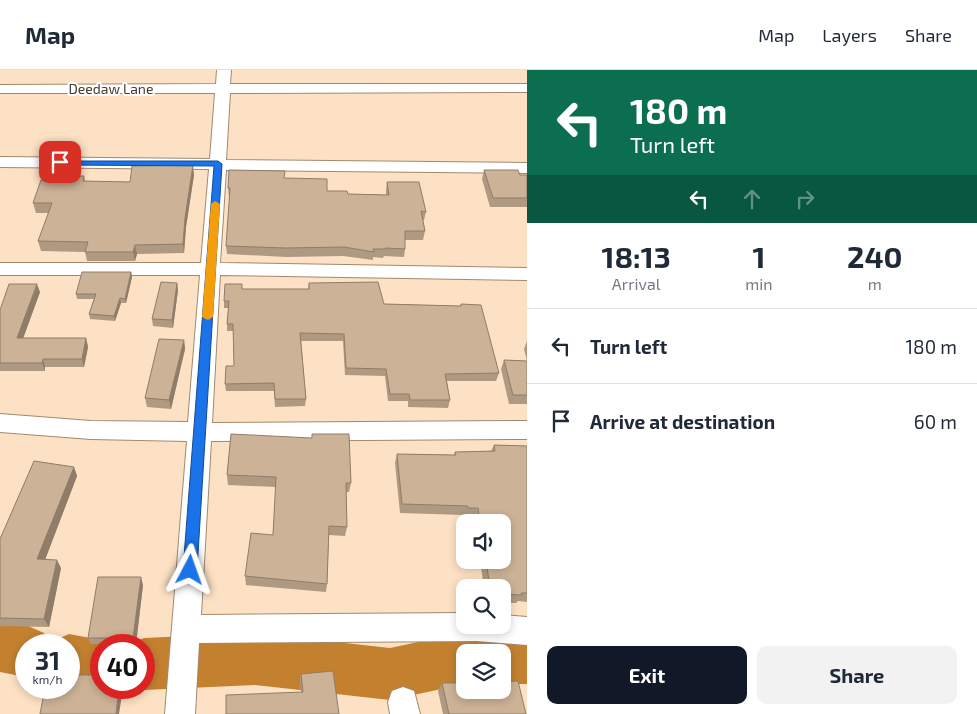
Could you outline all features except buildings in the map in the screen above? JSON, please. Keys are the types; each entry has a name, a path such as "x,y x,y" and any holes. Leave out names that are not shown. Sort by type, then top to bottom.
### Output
{"street":[{"name":"Deedaw Lane","path":"0,89 223,79 527,88"},
{"path":"180,714 201,432 223,79"},
{"path":"0,162 527,168"},
{"path":"0,269 211,269 527,274"},
{"path":"1,427 201,432 527,430"},
{"path":"185,635 476,627 527,631"}],"waterway":[{"path":"0,646 15,649"},
{"path":"511,658 527,658"},
{"path":"155,664 255,659 390,674 456,660"},
{"path":"80,662 90,664"}],"slow traffic":[{"path":"208,317 215,204"}],"route":[{"path":"60,162 218,164 190,570"}]}
